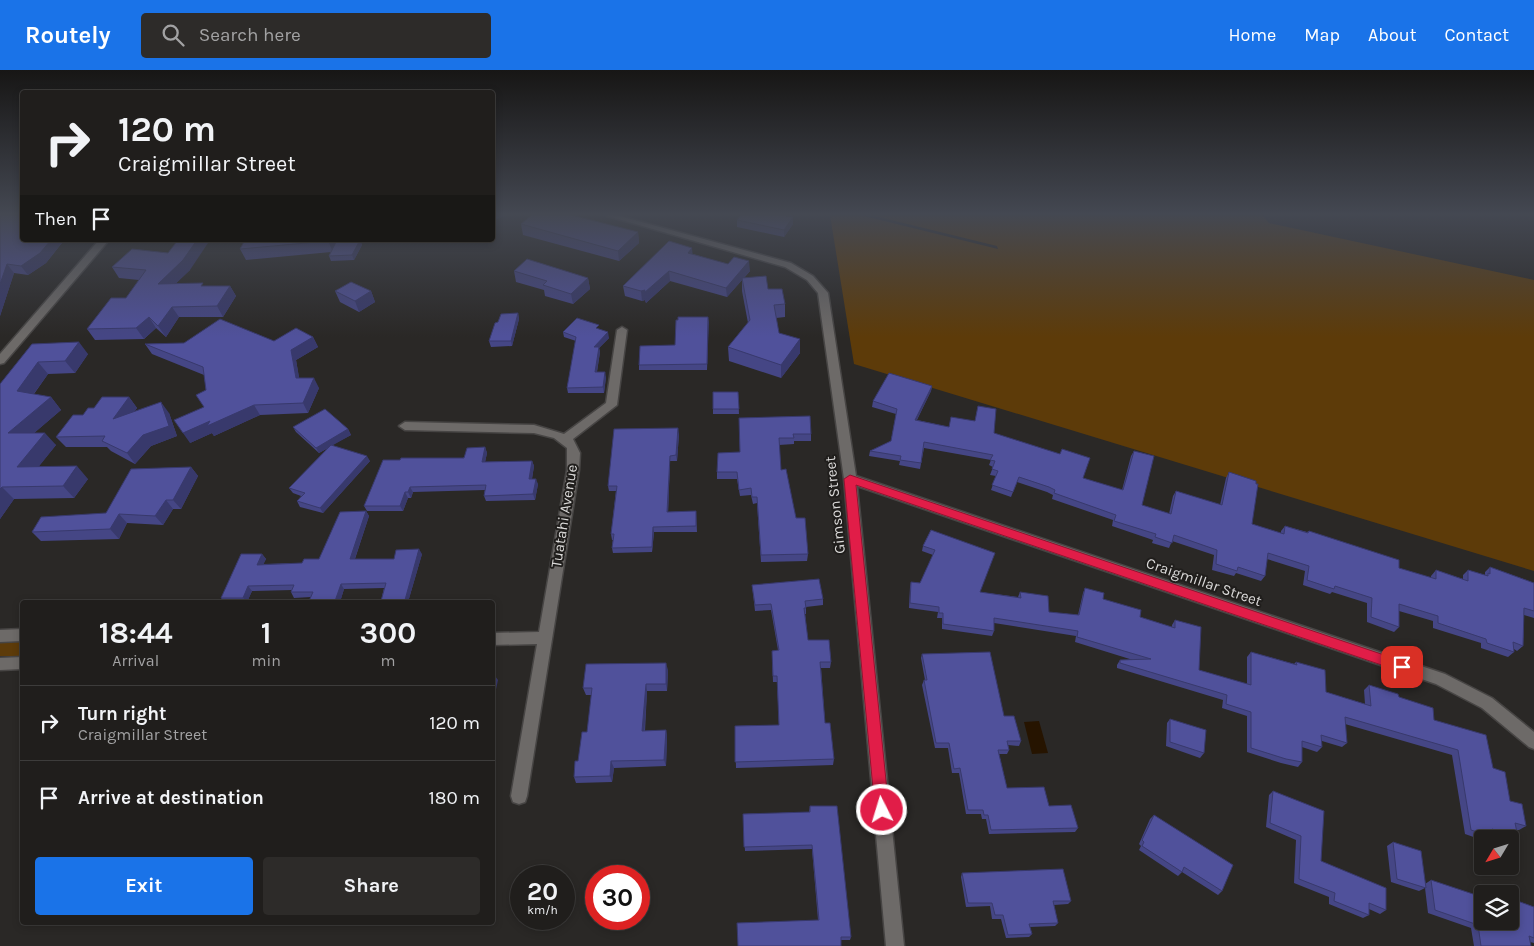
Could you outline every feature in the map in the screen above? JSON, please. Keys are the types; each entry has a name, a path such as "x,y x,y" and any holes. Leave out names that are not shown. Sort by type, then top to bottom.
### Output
{"street":[{"path":"0,361 90,256"},
{"name":"Gimson Street","path":"761,256 788,265 810,278 823,293 850,479 896,946"},
{"path":"405,426 534,429 550,432 565,439 611,405 622,330"},
{"name":"Tuatahi Avenue","path":"519,796 573,470 574,451 565,439"},
{"name":"Craigmillar Street","path":"850,479 1440,679 1487,703 1534,742"},
{"path":"0,636 20,635"},
{"path":"495,639 544,638"},
{"path":"0,664 20,663"}],"shaded area":[{"path":"837,256 1422,256 1534,280 1534,571 854,364"},
{"path":"20,641 20,656 0,656 0,642"},
{"path":"1039,721 1048,753 1032,754 1024,722"}],"building":[{"path":"0,256 36,256 21,266 7,264 0,284"},
{"path":"124,256 186,256 158,284 203,283 201,286 230,286 217,306 172,307 158,326 149,317 136,328 87,329 111,298 126,298 146,270 112,267"},
{"path":"654,256 698,256 728,264 734,257 749,261 726,288 669,271 644,293 645,290 641,291 623,286"},
{"path":"527,259 588,278 571,294 543,285 547,281 514,271"},
{"path":"766,276 768,289 782,289 785,304 774,305 779,333 800,339 781,365 728,347 750,320 742,278"},
{"path":"351,282 371,291 355,301 335,291"},
{"path":"518,313 511,341 489,341 495,323 498,322 501,314"},
{"path":"678,317 708,317 707,364 639,365 640,346 675,345 676,320 678,320"},
{"path":"577,318 599,325 596,328 608,332 594,347 599,347 595,372 605,372 603,387 567,388 576,337 563,332"},
{"path":"220,319 274,341 296,328 313,337 291,350 296,378 314,378 303,403 254,405 207,426 210,421 183,433 174,420 204,407 196,395 206,390 203,367 145,344 184,343"},
{"path":"79,342 65,361 38,362 17,391 51,397 8,433 45,433 17,467 77,466 63,486 2,487 0,489 0,384 32,344"},
{"path":"889,373 932,386 915,420 949,427 951,417 975,421 978,406 996,409 994,433 1060,454 1062,449 1090,458 1083,478 1123,490 1134,451 1154,456 1142,505 1171,514 1176,491 1222,505 1229,472 1256,481 1256,484 1258,484 1252,524 1284,534 1285,526 1308,533 1309,531 1399,560 1399,568 1436,579 1436,570 1468,581 1468,570 1488,576 1488,573 1490,574 1490,567 1534,583 1534,611 1524,608 1523,646 1513,642 1514,652 1487,643 1486,639 1438,623 1438,616 1399,604 1399,627 1371,617 1372,598 1335,586 1334,589 1307,580 1309,566 1268,553 1265,576 1238,567 1237,571 1216,564 1217,550 1174,535 1172,543 1155,537 1156,534 1114,521 1116,515 1054,493 1055,490 1049,487 1019,477 1013,492 992,485 998,471 992,469 995,461 990,460 993,455 924,442 921,463 900,460 901,456 870,451 891,441 897,409 873,401"},
{"path":"713,392 738,392 739,409 713,409"},
{"path":"102,397 129,397 113,419 161,402 169,426 143,435 127,453 102,441 105,436 56,437 73,415 83,415 88,408 94,408"},
{"path":"325,409 348,429 316,448 293,427"},
{"path":"810,416 811,434 793,434 794,438 779,438 781,470 786,469 796,518 805,518 808,554 761,555 757,497 752,497 751,488 739,490 737,472 717,472 718,453 740,452 739,418"},
{"path":"678,428 676,455 670,456 667,512 696,511 696,526 653,527 652,547 612,548 614,534 611,534 617,486 608,486 614,429"},
{"path":"331,445 367,456 320,508 297,501 305,493 289,488"},
{"path":"485,447 482,462 532,461 529,479 536,479 533,494 484,496 486,485 410,487 408,492 405,492 400,506 364,506 383,460 400,460 401,458 464,458 467,448"},
{"path":"191,467 173,500 166,500 155,516 119,514 110,529 32,532 41,517 106,513 131,469"},
{"path":"366,511 350,559 394,559 396,550 419,549 405,600 381,600 386,583 341,584 335,600 309,600 313,592 291,592 294,585 248,586 243,598 221,598 241,554 262,554 257,565 302,563 304,559 319,559 340,512"},
{"path":"931,530 995,553 980,592 1021,598 1020,592 1048,596 1049,612 1079,615 1085,588 1104,593 1103,599 1141,610 1140,617 1175,628 1175,620 1201,627 1199,670 1251,685 1251,652 1297,665 1296,662 1325,670 1326,692 1371,706 1369,685 1433,708 1434,720 1486,735 1493,768 1505,772 1510,801 1522,804 1526,826 1515,823 1516,830 1471,830 1458,750 1345,717 1347,743 1321,735 1322,747 1302,741 1302,762 1286,759 1251,748 1251,712 1226,704 1227,695 1120,663 1120,660 1151,659 1077,637 1078,631 994,618 994,631 943,624 943,613 939,613 939,607 910,603 911,582 920,583 935,550 923,546"},
{"path":"819,579 823,599 805,601 806,608 804,608 808,640 829,640 831,662 820,662 825,723 830,723 834,759 735,762 735,726 779,725 777,676 773,676 772,651 779,650 771,604 755,605 752,585"},
{"path":"990,652 1004,716 1014,716 1021,741 1007,741 1009,750 998,750 1007,788 1044,787 1049,806 1071,805 1078,828 991,830 988,815 984,815 983,810 968,810 960,768 954,769 949,743 936,743 924,680 927,680 922,654"},
{"path":"666,663 666,684 646,684 642,731 666,730 664,760 611,761 610,776 574,777 575,761 578,761 582,732 587,732 592,688 583,688 586,664"},
{"path":"1170,719 1206,730 1204,753 1170,742"},
{"path":"1273,791 1324,811 1321,861 1386,888 1386,910 1369,903 1369,915 1334,901 1335,893 1299,879 1301,836 1270,823"},
{"path":"810,806 837,806 851,937 841,937 841,946 738,946 737,923 819,920 812,845 744,847 743,814 810,812"},
{"path":"1154,815 1233,865 1222,891 1184,867 1182,872 1142,846 1144,842 1142,840"},
{"path":"1393,842 1421,851 1426,888 1397,879"},
{"path":"1063,869 1071,901 1053,901 1058,923 1029,924 1032,934 1008,935 1003,915 995,915 992,903 968,903 962,873"},
{"path":"1431,880 1474,894 1474,924 1435,910"},
{"path":"1519,902 1534,907 1534,938 1529,936 1531,946 1481,946 1479,930 1519,930"}],"route":[{"path":"882,810 850,479 1402,667"}]}
